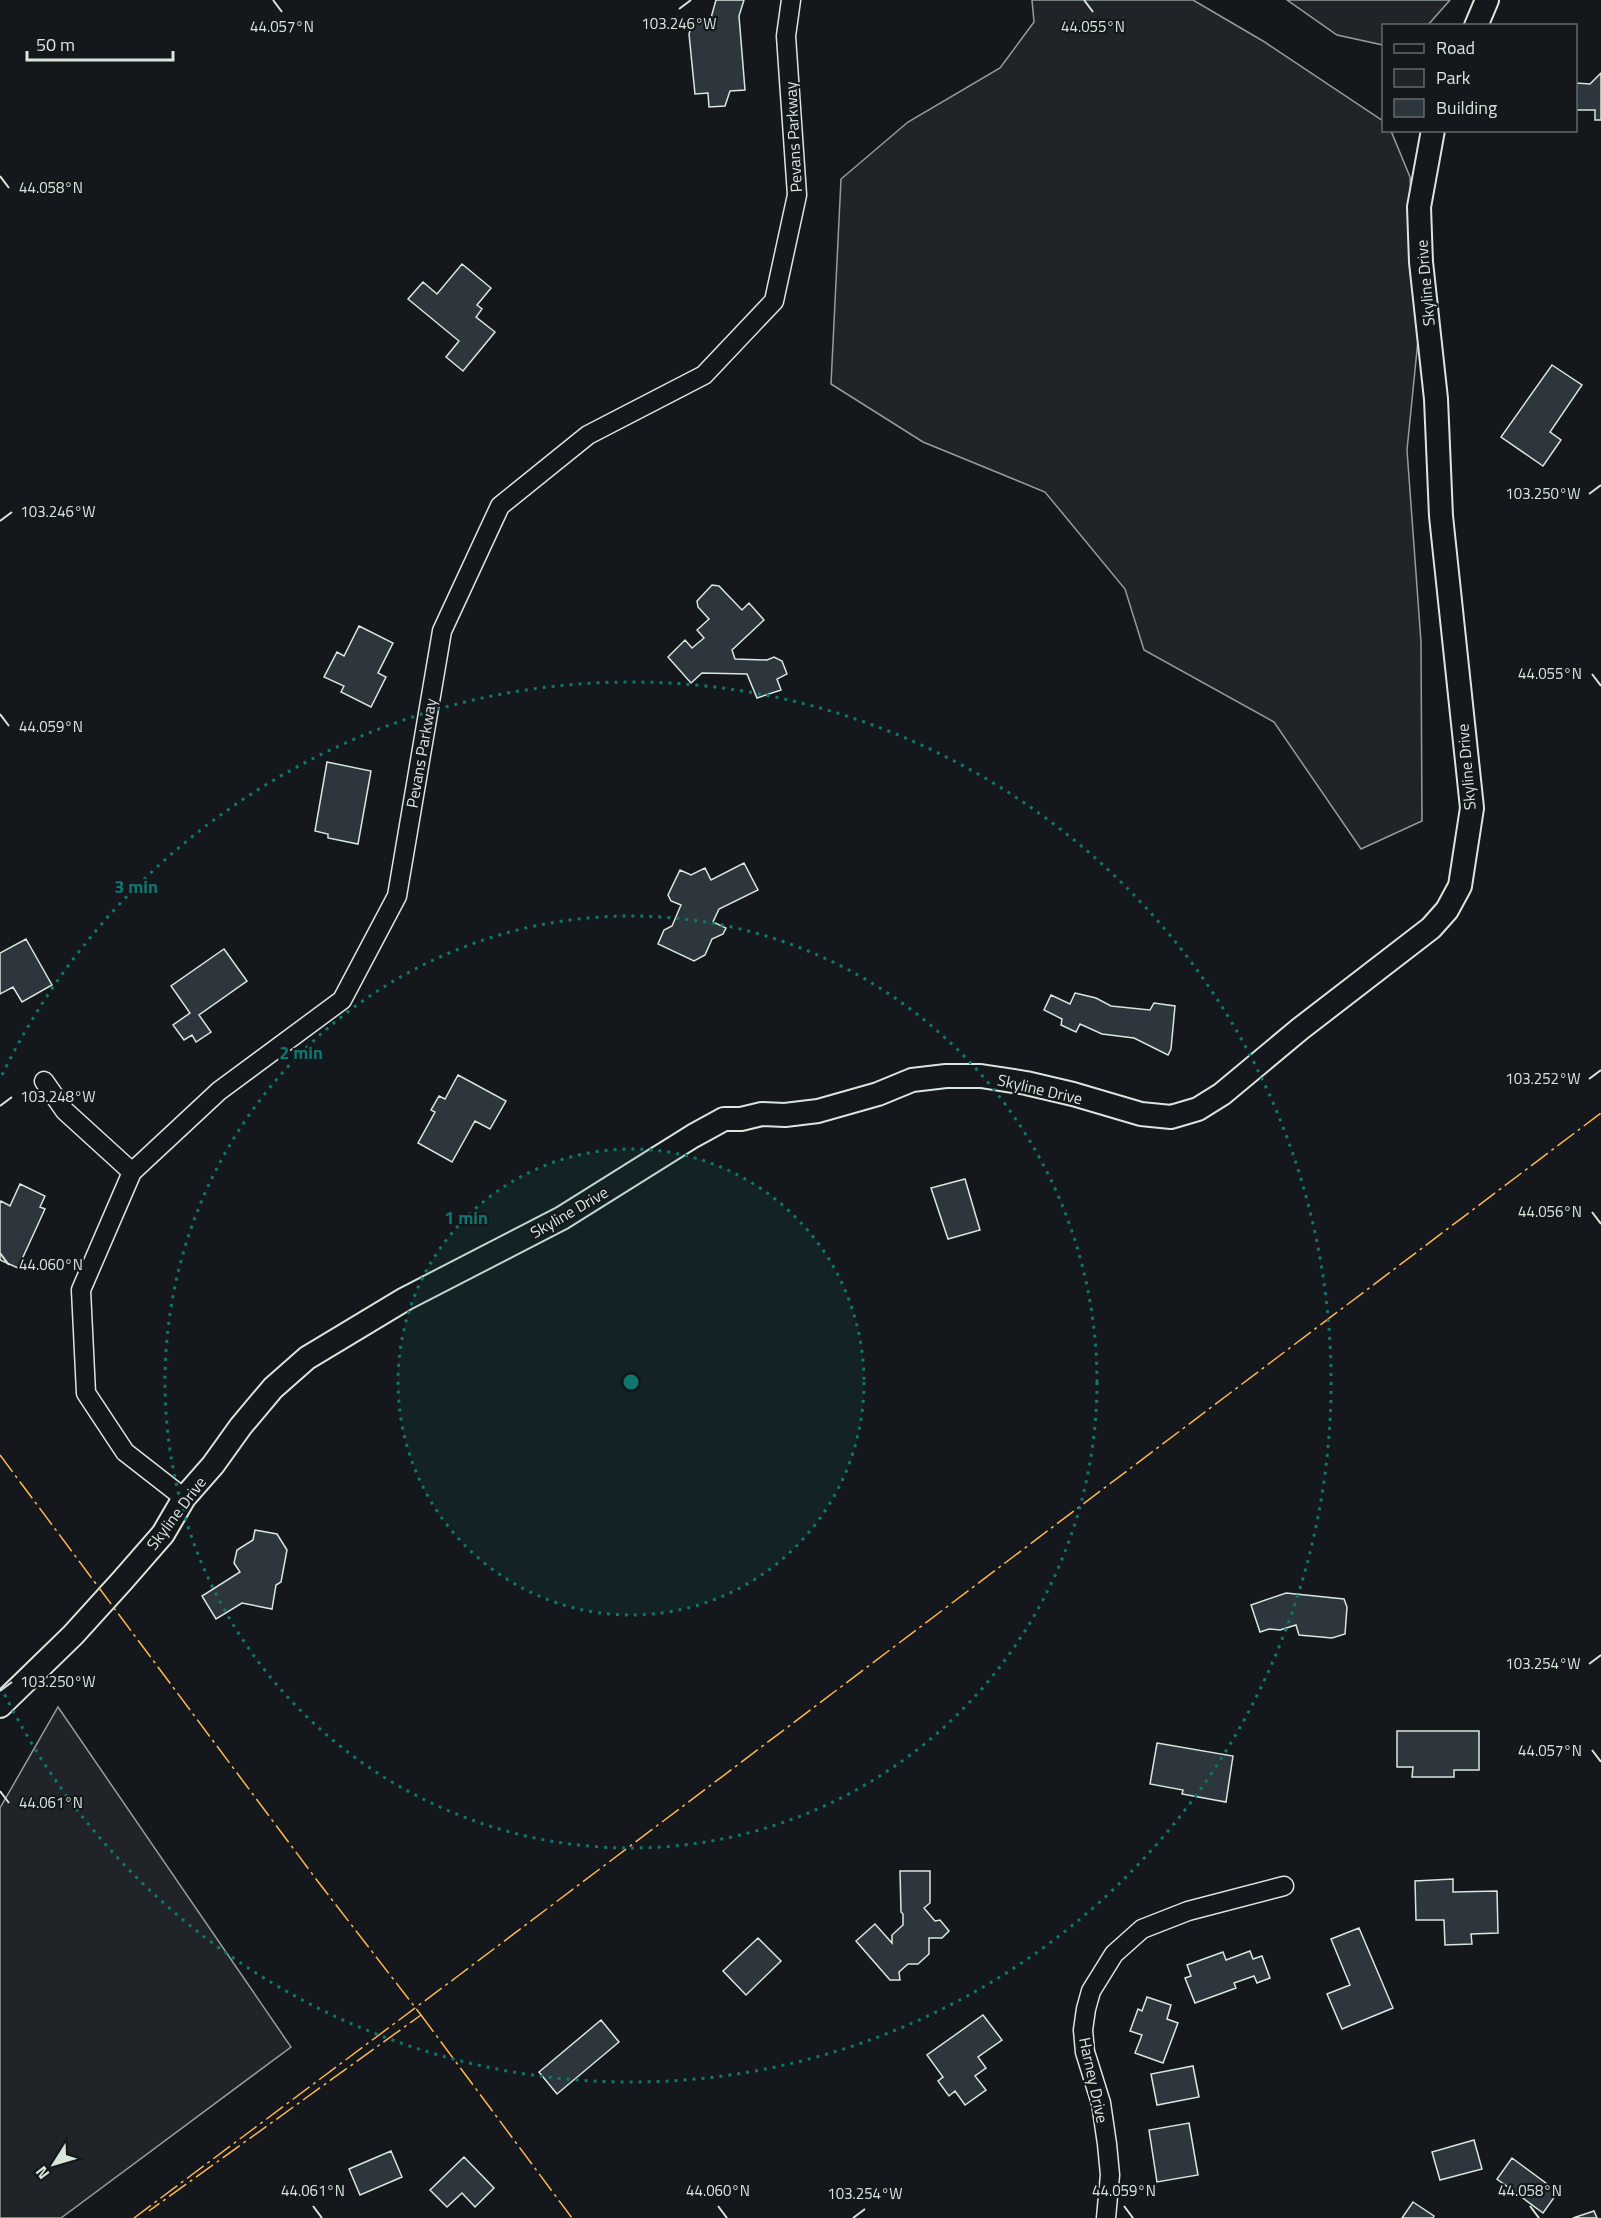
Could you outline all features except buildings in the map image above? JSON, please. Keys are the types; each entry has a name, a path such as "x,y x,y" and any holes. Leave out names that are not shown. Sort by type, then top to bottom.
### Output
{"street":[{"name":"Pevans Parkway","path":"184,1498 124,1452 86,1393 81,1290 132,1172 219,1091 342,1000 397,896 442,632 500,506 588,435 704,375 774,301 797,195 786,36 791,0"},
{"path":"1477,24 1487,0"},
{"name":"Skyline Drive","path":"0,1706 73,1635 115,1589 163,1534 184,1498 273,1388 308,1358 405,1299 562,1218 724,1119 818,1111 878,1094 912,1080 946,1076 981,1076 1026,1083 1141,1114 1171,1117 1198,1108 1222,1094 1317,1015 1431,928 1447,910 1460,886 1472,808 1441,516 1436,399 1421,262 1419,207 1433,132"},
{"path":"44,1081 65,1111 132,1172"},
{"name":"Harney Drive","path":"1106,2218 1110,2175 1107,2144 1101,2103 1085,2052 1083,2030 1091,1991 1114,1954 1142,1929 1188,1911 1284,1886"}],"green space":[{"path":"1032,0 1193,0 1263,41 1382,120 1382,132 1391,132 1410,177 1419,330 1407,450 1421,642 1422,821 1361,849 1274,722 1144,650 1125,589 1045,492 923,442 831,384 841,179 908,122 1000,68 1034,22"},
{"path":"1287,0 1450,0 1429,24 1382,24 1382,45 1337,35"},
{"path":"58,1707 291,2047 61,2218 0,2218 0,1808"}],"power":[{"path":"134,2218 1601,1113"},
{"path":"0,1455 316,1879 421,2015 149,2211"},
{"path":"421,2015 572,2218"}]}
